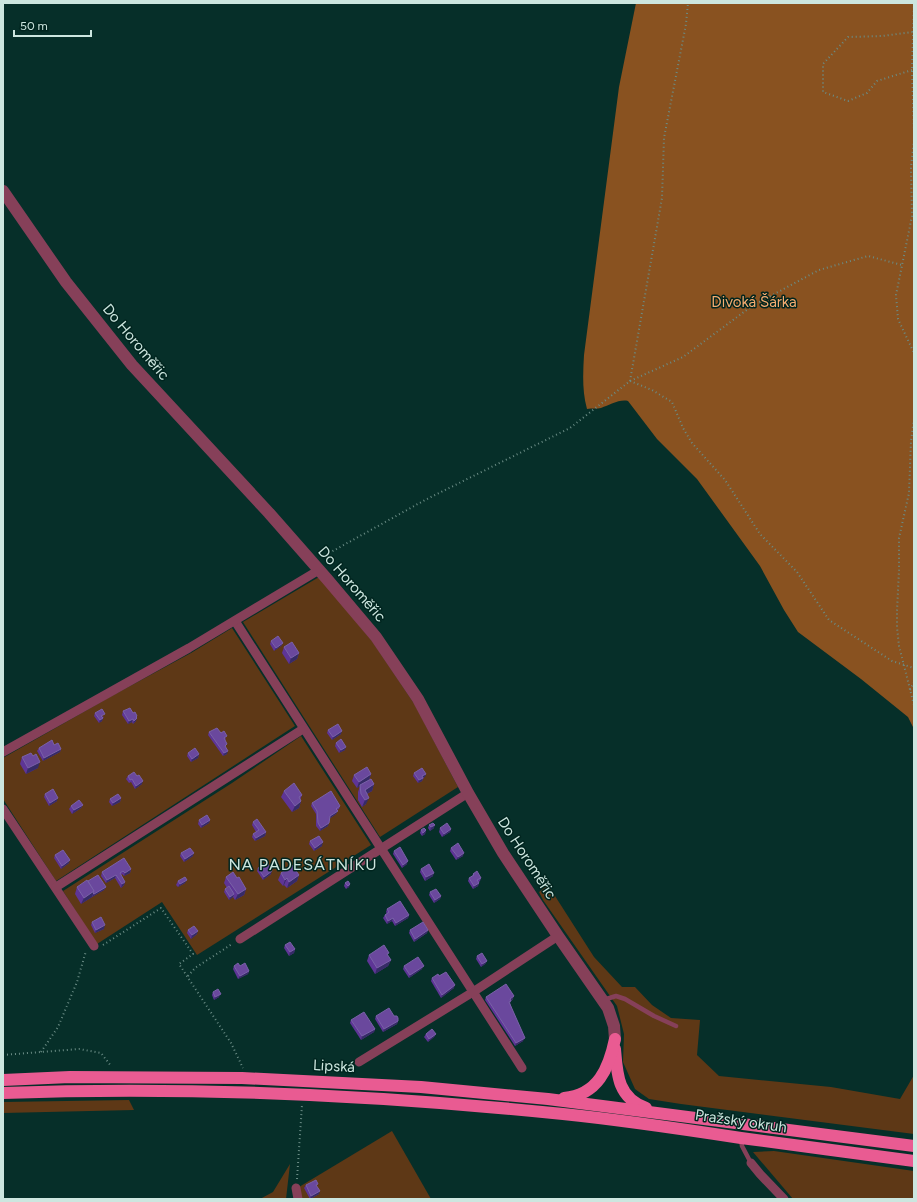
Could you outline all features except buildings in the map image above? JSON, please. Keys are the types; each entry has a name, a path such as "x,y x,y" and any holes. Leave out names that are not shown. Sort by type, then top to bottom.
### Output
{"highway":[{"path":"548,1099 574,1097 587,1091 603,1075 611,1058 614,1039"},
{"path":"614,1039 618,1076 622,1088 630,1100 639,1105 662,1113"},
{"name":"Lipská","path":"3,1080 70,1077 242,1078 421,1087 548,1099 662,1113"},
{"name":"Lipská","path":"3,1093 86,1090 175,1090 374,1098 564,1114"},
{"name":"Pražský okruh","path":"662,1113 914,1146"},
{"name":"Pražský okruh","path":"564,1114 914,1161"}],"street":[{"name":"Do Horoměřic","path":"3,191 66,282 132,365 269,513 376,637 418,699 502,853 608,1008 614,1026 614,1039"},
{"path":"3,752 235,621 316,566"},
{"path":"235,621 522,1068"},
{"path":"56,887 303,728"},
{"path":"240,939 468,793"},
{"path":"3,809 94,946"},
{"path":"359,1062 473,992 558,936"},
{"path":"751,1163 784,1199"},
{"path":"296,1188 298,1199"}],"lane":[{"path":"603,1000 616,996 625,999 654,1016 676,1026"},
{"path":"740,1138 742,1146 751,1163"}],"path":[{"path":"630,381 662,198 664,138 686,24 688,3"},
{"path":"914,3 912,70 914,131"},
{"path":"912,70 877,81 867,93 848,102 823,92 823,64 848,37 882,36 913,32"},
{"path":"914,140 911,167 912,216 896,295 898,319 914,353"},
{"path":"316,566 425,500 570,428 630,381 683,357 752,306 819,270 868,256 902,265"},
{"path":"630,381 652,390 672,402 683,428 692,443 725,480 760,534 797,572 829,620 892,661 914,668"},
{"path":"914,419 911,441 909,493 899,538 897,626 903,665 914,706"},
{"path":"910,691 914,682"},
{"path":"41,1052 58,1027 77,982 86,951 94,946 97,949 161,908 193,954 180,964 231,1044 244,1070"},
{"path":"188,976 195,968 240,939"},
{"path":"3,1055 79,1049 101,1053"},
{"path":"296,1188 302,1100"}],"shaded area":[{"path":"319,577 372,641 415,705 458,787 380,837 243,622"},
{"path":"232,628 295,726 56,881 3,799 3,758 191,653"},
{"path":"301,736 371,845 197,955 162,902 97,944 63,891 232,783"},
{"path":"548,885 594,957 622,987 635,987 652,1005 671,1018 700,1020 697,1055 719,1076 831,1087 900,1099 914,1075 914,1134 649,1099 635,1089 623,1062 624,1034 617,1006 543,900 539,892"},
{"path":"129,1100 134,1110 3,1113 3,1102"},
{"path":"392,1131 431,1199 302,1199 299,1187"},
{"path":"774,1151 914,1171 914,1199 793,1199 753,1152"},
{"path":"290,1164 286,1199 260,1199 273,1192"}],"green space":[{"name":"Divoká Šárka","path":"636,3 914,3 914,729 908,717 861,679 798,632 760,566 697,479 657,439 628,401 618,402 601,408 587,409 583,375 584,355 619,87"}],"district":[{"name":"NA PADESÁTNÍKU","path":"303,864"}]}
